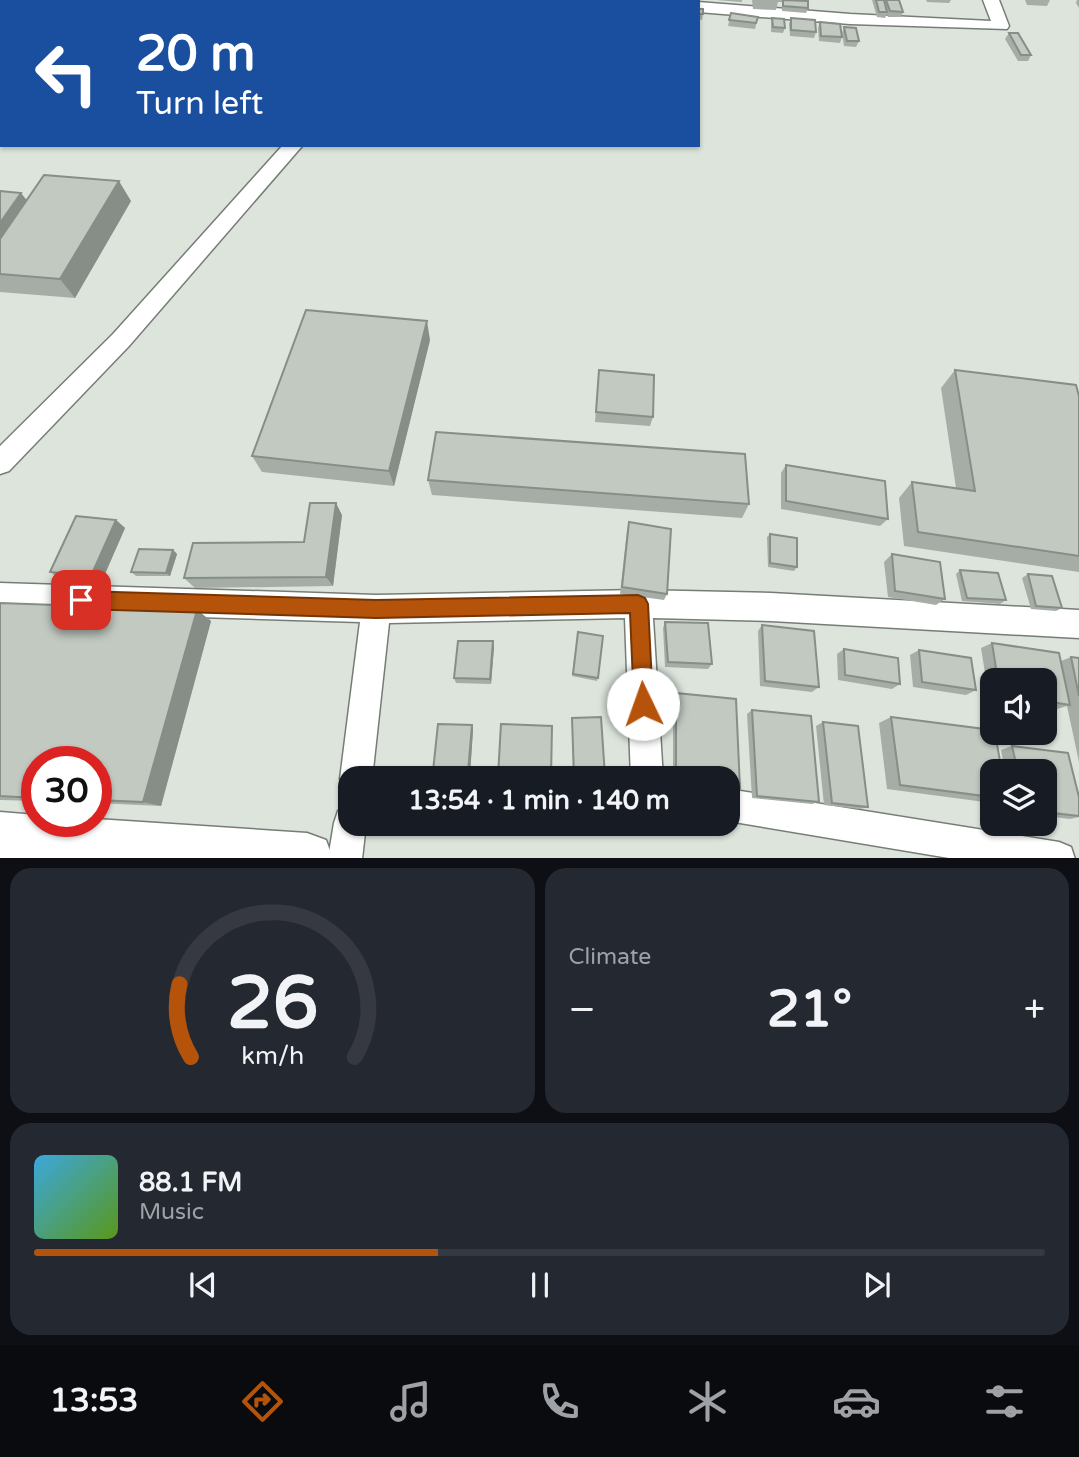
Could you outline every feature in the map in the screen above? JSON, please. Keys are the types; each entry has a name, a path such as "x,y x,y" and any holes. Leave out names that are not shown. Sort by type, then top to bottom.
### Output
{"main road":[{"path":"0,838 292,858"}],"street":[{"path":"900,0 904,21"},
{"path":"700,3 818,8 904,21 1001,26 991,0"},
{"path":"0,463 121,340 292,147"},
{"path":"0,437 25,438"},
{"path":"0,597 376,609 638,604 771,607 1079,624"},
{"path":"638,604 646,766"},
{"path":"358,766 376,609"},
{"path":"740,807 1053,858"},
{"path":"345,858 348,836"}],"building":[{"path":"783,0 808,1 808,8 783,6"},
{"path":"876,0 884,0 887,12 879,12"},
{"path":"886,0 899,0 903,12 890,11"},
{"path":"731,13 758,17 756,23 729,20"},
{"path":"772,18 784,19 785,28 773,27"},
{"path":"791,18 815,20 816,32 791,30"},
{"path":"820,22 840,24 842,37 821,36"},
{"path":"844,27 856,28 859,41 847,41"},
{"path":"1009,33 1018,33 1031,55 1021,55"},
{"path":"44,175 119,181 60,279 0,274 0,239"},
{"path":"0,191 21,193 0,223"},
{"path":"306,310 427,321 389,471 252,456"},
{"path":"599,370 654,375 653,417 596,412"},
{"path":"955,370 1076,385 1079,396 1079,556 918,532 912,482 975,491"},
{"path":"436,432 745,454 749,504 428,480"},
{"path":"786,465 885,481 888,519 786,501"},
{"path":"310,503 336,503 326,577 184,578 193,543 304,542"},
{"path":"76,516 116,520 91,576 50,572"},
{"path":"629,522 671,529 667,594 622,587"},
{"path":"770,534 797,538 797,567 770,563"},
{"path":"139,549 173,550 166,573 131,572"},
{"path":"892,554 940,562 945,599 895,591"},
{"path":"960,570 998,573 1006,600 967,598"},
{"path":"1028,574 1052,576 1062,608 1036,606"},
{"path":"0,603 197,610 143,802 112,801 112,746 21,746 21,797 0,796"},
{"path":"665,622 708,623 712,664 668,662"},
{"path":"762,625 814,631 819,687 765,681"},
{"path":"578,632 603,636 598,678 573,674"},
{"path":"458,641 493,641 490,679 454,678"},
{"path":"992,643 1059,653 1070,705 1057,703 1057,668 996,668"},
{"path":"844,649 898,658 900,684 845,675"},
{"path":"919,650 971,658 976,690 922,682"},
{"path":"1071,657 1079,658 1079,696"},
{"path":"676,693 736,699 739,766 676,766"},
{"path":"752,710 811,716 819,802 757,796"},
{"path":"601,717 604,766 574,766 572,718"},
{"path":"891,717 980,728 980,745 997,745 1000,759 980,759 980,795 900,785"},
{"path":"823,722 858,726 868,807 832,803"},
{"path":"438,724 472,725 469,766 434,766"},
{"path":"501,724 552,726 551,766 499,766"},
{"path":"1012,746 1068,753 1079,797 1079,816 1057,813 1057,759 1015,759"}],"route":[{"path":"81,600 376,609 638,604 643,704"}]}
